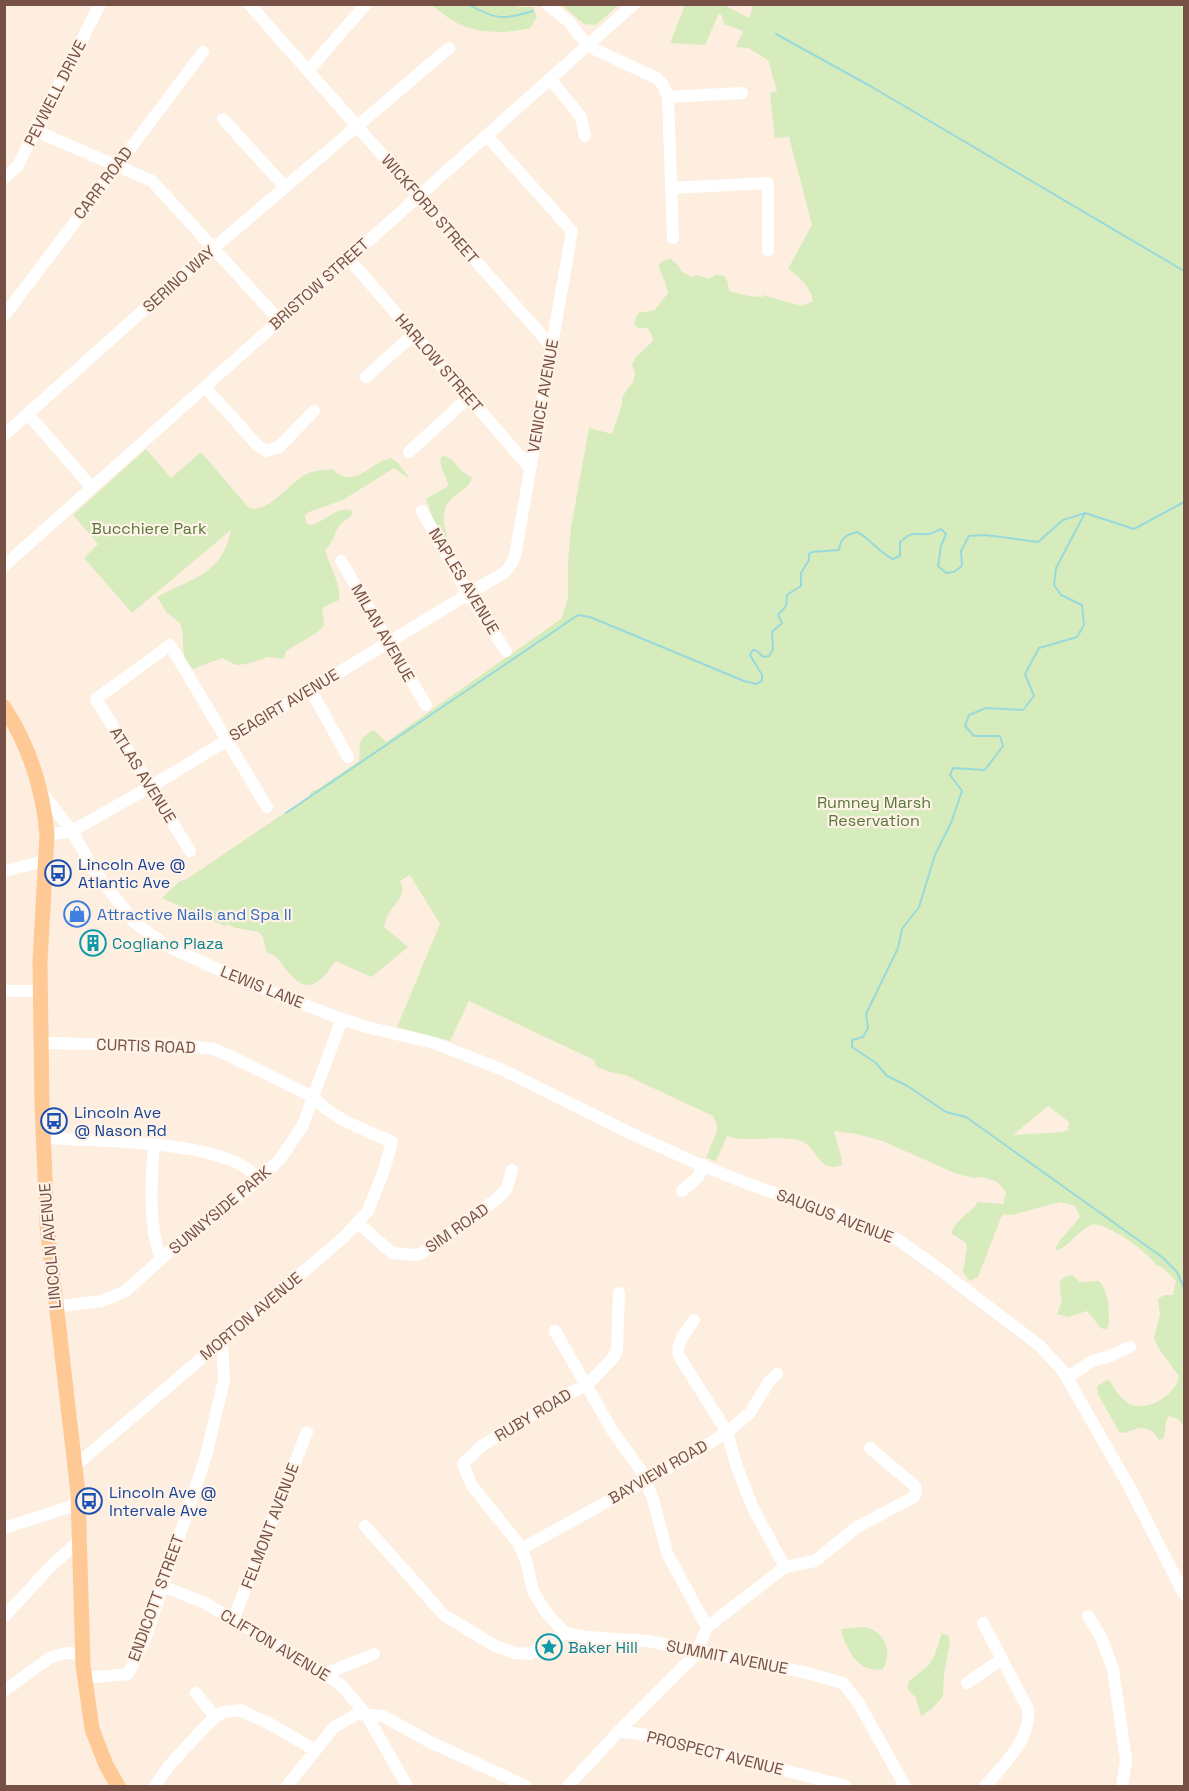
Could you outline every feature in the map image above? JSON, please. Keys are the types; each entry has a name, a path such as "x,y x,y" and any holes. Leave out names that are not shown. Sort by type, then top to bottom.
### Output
{"main road":[{"name":"LINCOLN AVENUE","path":"4,707 31,759 43,794 47,835 42,910 41,1043 47,1225 79,1504 85,1678 92,1729 106,1765 118,1786"}],"street":[{"name":"PEVWELL DRIVE","path":"4,178 17,167 100,4"},
{"path":"249,4 308,71 366,4"},
{"path":"547,4 569,22 588,46 656,78 663,85 668,97 673,238"},
{"name":"BRISTOW STREET","path":"4,566 634,4"},
{"name":"SERINO WAY","path":"4,435 214,248 449,48"},
{"name":"CARR ROAD","path":"4,316 203,52"},
{"name":"WICKFORD STREET","path":"308,71 552,347"},
{"path":"550,79 581,117 585,136"},
{"path":"668,97 742,93"},
{"path":"223,119 285,187"},
{"path":"36,131 152,182 279,320"},
{"name":"VENICE AVENUE","path":"487,136 572,231 513,561"},
{"path":"671,188 768,183 768,250"},
{"name":"HARLOW STREET","path":"348,258 530,468"},
{"path":"366,377 414,334"},
{"path":"206,388 266,452 279,447 314,411"},
{"path":"409,452 469,397"},
{"path":"28,414 92,488"},
{"name":"NAPLES AVENUE","path":"422,511 468,594 506,651"},
{"name":"MILAN AVENUE","path":"341,561 426,705"},
{"name":"SEAGIRT AVENUE","path":"47,835 72,831 150,787 503,575 513,561"},
{"name":"ATLAS AVENUE","path":"190,851 96,699 170,645 227,740"},
{"path":"310,689 348,757"},
{"path":"227,740 267,807"},
{"name":"LEWIS LANE","path":"43,794 72,831 93,869 134,922 167,946 241,980 342,1019"},
{"path":"4,871 46,861"},
{"path":"4,991 41,991"},
{"name":"SUNNYSIDE PARK","path":"55,1306 102,1301 126,1290 260,1180 288,1151 302,1127 342,1019"},
{"name":"SAUGUS AVENUE","path":"342,1019 434,1043 503,1070 630,1133 703,1166 831,1212 897,1239 1040,1346 1063,1371 1129,1486 1185,1594"},
{"name":"CURTIS ROAD","path":"41,1043 191,1046 214,1049 313,1097 325,1109 343,1121 392,1142"},
{"path":"43,1138 154,1145 202,1151 238,1162 254,1172 260,1180"},
{"name":"MORTON AVENUE","path":"75,1466 358,1223 368,1211 392,1142"},
{"path":"154,1145 152,1210 155,1243 161,1259"},
{"path":"682,1191 698,1177 703,1166"},
{"name":"SIM ROAD","path":"358,1223 392,1253 406,1256 420,1254 498,1198 507,1188 512,1170"},
{"name":"RUBY ROAD","path":"521,1549 472,1486 463,1464 480,1447 558,1399 588,1384 613,1358 617,1350 619,1293"},
{"path":"694,1320 677,1351 728,1432 737,1467 753,1508 785,1567"},
{"path":"555,1330 588,1384 612,1430 640,1469 653,1499 667,1553 707,1627"},
{"name":"ENDICOTT STREET","path":"85,1678 128,1674 145,1639 206,1456 224,1380 222,1341"},
{"path":"1067,1378 1092,1361 1130,1347"},
{"name":"BAYVIEW ROAD","path":"521,1549 728,1432 750,1413 768,1383 777,1374"},
{"name":"FELMONT AVENUE","path":"234,1620 307,1432"},
{"path":"568,1786 698,1652 707,1627 785,1567 815,1561 857,1527 914,1497 915,1486 870,1448"},
{"path":"4,1528 79,1504"},
{"path":"365,1526 444,1615 495,1646 515,1653 530,1654 565,1633 545,1611 533,1591 521,1549"},
{"path":"4,1617 51,1566 80,1540"},
{"name":"CLIFTON AVENUE","path":"162,1586 205,1603 339,1684 366,1714 407,1786"},
{"path":"1088,1616 1101,1637 1113,1669 1125,1760 1122,1786"},
{"path":"983,1623 1028,1708 1028,1724 1014,1751 985,1786"},
{"name":"SUMMIT AVENUE","path":"565,1633 587,1637 648,1641 802,1672 843,1683 858,1702 906,1786"},
{"path":"4,1691 51,1657 66,1653 83,1654"},
{"path":"325,1674 374,1654"},
{"path":"967,1683 1002,1659"},
{"path":"196,1694 215,1717"},
{"path":"155,1786 169,1766 215,1717 224,1712 240,1710 272,1725 315,1750"},
{"path":"287,1786 334,1727 357,1714 366,1714 383,1716 430,1742 526,1786"},
{"name":"PROSPECT AVENUE","path":"619,1731 646,1735 846,1786"}],"green space":[{"path":"514,4 518,7 533,7 537,17 530,28 502,32 472,29 455,22 431,5"},
{"name":"Rumney Marsh Reservation","path":"748,4 1178,4 1184,8 1184,1426 1178,1419 1169,1416 1163,1439 1159,1440 1156,1435 1145,1428 1126,1433 1119,1432 1098,1394 1097,1386 1107,1380 1110,1381 1125,1401 1139,1406 1154,1403 1168,1395 1173,1389 1179,1376 1159,1349 1154,1338 1160,1315 1158,1299 1164,1295 1173,1295 1176,1281 1136,1246 1106,1227 1091,1225 1057,1251 1056,1248 1060,1241 1080,1217 1075,1206 1060,1202 1012,1215 1004,1214 978,1277 970,1281 963,1272 966,1243 952,1234 953,1230 955,1225 978,1202 1003,1204 1006,1192 997,1182 983,1177 974,1178 955,1173 882,1141 834,1131 842,1165 828,1166 801,1141 727,1136 716,1161 706,1158 718,1128 713,1116 625,1075 597,1067 594,1060 469,1001 450,1041 397,1027 440,924 410,875 400,881 401,895 388,915 384,927 408,947 371,977 336,961 322,978 306,985 299,983 275,956 266,952 263,937 259,932 226,924 225,926 162,898 180,881 187,879 308,797 312,791 359,761 360,742 368,733 374,730 386,742 561,619 568,599 571,528 589,428 612,434 622,404 622,397 633,382 635,373 632,365 636,357 652,342 653,338 648,328 638,328 634,324 638,313 655,310 668,293 659,264 671,259 682,272 693,277 696,275 709,279 716,275 725,276 729,291 741,294 758,297 763,295 801,306 813,301 804,283 788,269 812,225 789,137 775,138 770,93 777,91 768,60 748,48 736,47 743,31 724,24 719,13 705,45 670,43 685,5 724,5 749,18 753,8","holes":["1048,1106 1069,1122 1068,1130 1064,1132 1013,1135"]},
{"path":"562,5 619,5 596,25 584,24"},
{"name":"Bucchiere Park","path":"146,449 171,478 201,452 249,508 257,509 272,501 302,477 318,471 332,469 340,475 355,476 391,458 398,463 410,479 394,468 343,500 305,515 306,523 312,525 338,511 348,509 353,511 338,528 325,550 337,580 339,600 322,608 324,625 318,632 286,651 284,659 268,657 236,665 222,658 193,669 185,658 180,623 167,613 157,597 213,566 227,545 231,530 132,613 84,558 98,544 73,515"},
{"path":"444,456 451,459 472,478 466,487 452,498 446,508 444,522 448,543 445,544 439,536 426,499 448,486 440,461"},
{"path":"1072,1275 1080,1282 1099,1281 1102,1285 1108,1304 1107,1330 1101,1328 1087,1311 1068,1317 1057,1314 1062,1301 1060,1281"},
{"path":"865,1627 878,1633 885,1643 887,1655 883,1669 874,1670 861,1665 851,1654 841,1632 842,1629"},
{"path":"942,1633 949,1636 950,1642 944,1674 943,1696 932,1709 921,1716 916,1698 908,1690 908,1682 929,1665"}],"waterway":[{"path":"468,4 485,13 500,17 533,11"},
{"path":"776,34 872,87 1184,271"},
{"path":"1184,502 1134,529 1085,513 1056,568 1054,585 1061,595 1082,605 1084,625 1077,637 1039,648 1025,674 1034,696 1023,710 986,708 969,715 965,726 974,736 1000,736 1003,746 985,770 953,768 950,775 962,791 951,823 935,855 919,907 902,929 898,948 866,1014 868,1028 863,1037 852,1040 852,1047 876,1063 887,1076 906,1085 946,1112 966,1117 1162,1257 1177,1272 1184,1288"},
{"path":"286,813 578,615 590,617 756,684 762,681 762,675 750,655 753,650 763,657 769,656 773,649 772,632 782,623 778,615 786,606 787,595 801,586 801,573 812,552 839,550 844,538 857,532 893,559 900,556 900,542 908,536 931,534 941,529 946,534 941,546 938,566 946,573 954,572 962,566 961,551 969,536 985,535 1038,542 1063,520 1085,513"}],"place":[{"name":"Lincoln Ave @ Atlantic Ave","path":"58,873"},
{"name":"Attractive Nails and Spa II","path":"77,914"},
{"name":"Cogliano Plaza","path":"93,943"},
{"name":"Lincoln Ave @ Nason Rd","path":"54,1121"},
{"name":"Lincoln Ave @ Intervale Ave","path":"89,1501"},
{"name":"Baker Hill","path":"549,1647"}]}
